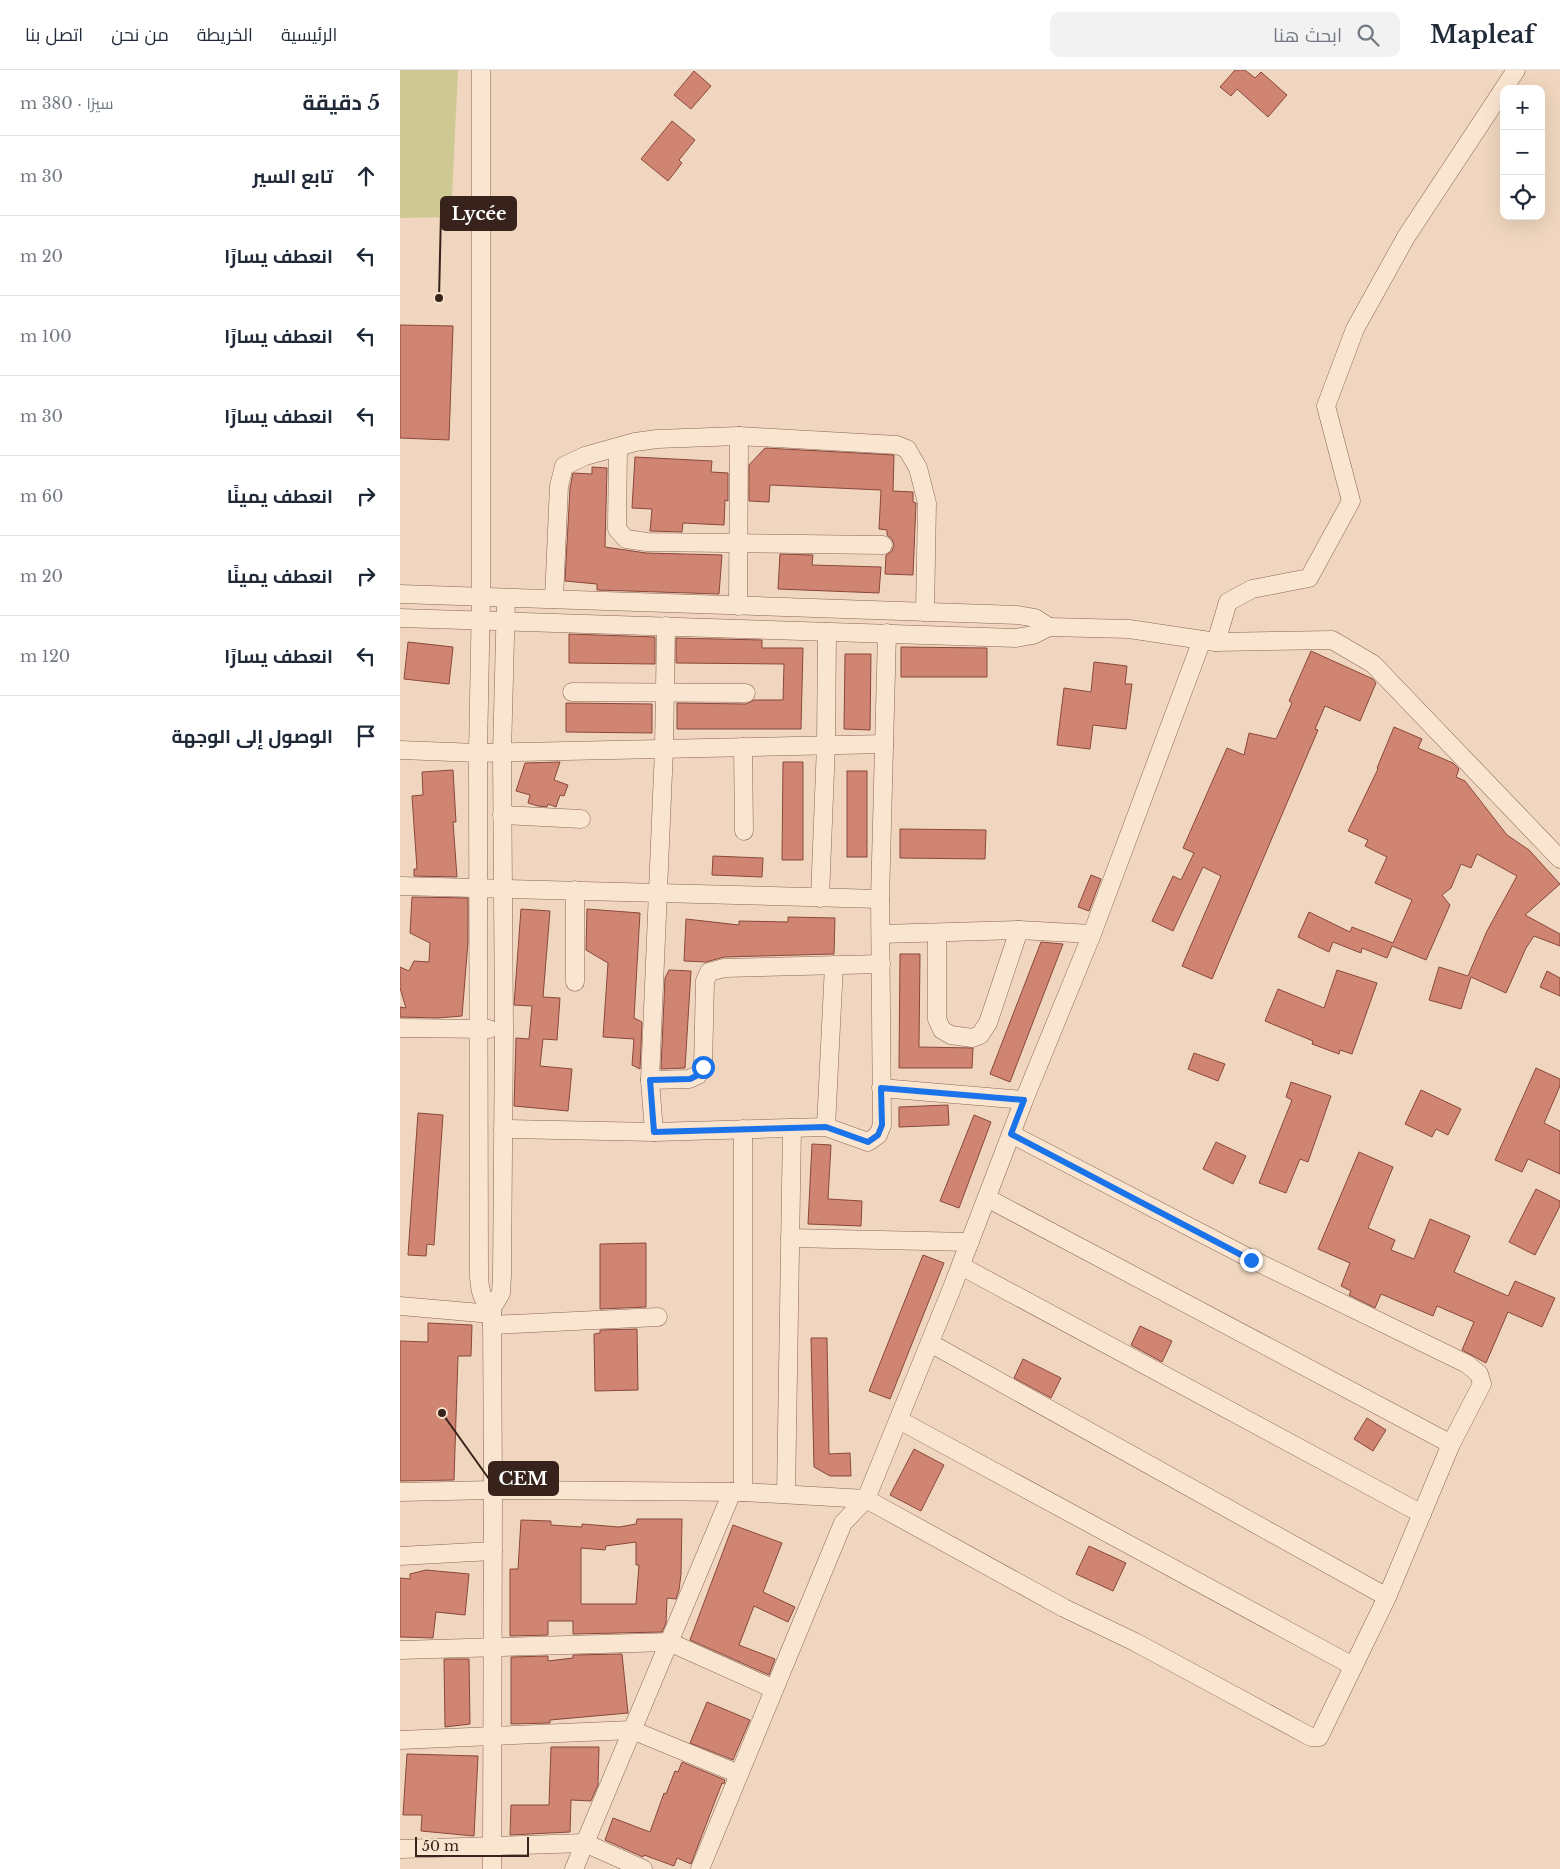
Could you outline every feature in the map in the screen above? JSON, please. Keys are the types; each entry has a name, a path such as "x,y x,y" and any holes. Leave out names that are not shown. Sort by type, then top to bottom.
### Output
{"street":[{"path":"481,70 481,597 478,753 480,887 478,1029 479,1277 482,1298 492,1316"},
{"path":"700,1869 843,1523 866,1499 899,1420 961,1266 1024,1100 1209,641 1228,602 1252,589 1310,578 1351,501 1326,406 1355,329 1406,237 1516,70"},
{"path":"738,606 739,436"},
{"path":"554,599 559,486 564,466 585,456 657,438 739,436 897,445 907,449 918,468 927,503 925,612"},
{"path":"618,447 617,529 626,539 647,542 883,545"},
{"path":"400,594 1027,616 1035,618 1049,627"},
{"path":"492,1869 492,1316 502,1285 504,1029 502,753 506,598"},
{"path":"400,618 1016,638 1033,635 1049,627 1129,629 1209,641 1332,640 1373,664 1560,859"},
{"path":"654,1132 650,1080 664,749 666,626"},
{"path":"820,898 826,745 827,632"},
{"path":"503,1129 654,1132 826,1127 868,1142 878,1135 882,1125 880,899 887,634"},
{"path":"572,692 746,693"},
{"path":"400,750 502,753 884,744"},
{"path":"743,747 744,831"},
{"path":"502,815 581,819"},
{"path":"400,886 880,899"},
{"path":"575,890 575,982"},
{"path":"881,934 1019,930 1092,934"},
{"path":"937,933 937,1019 942,1030 951,1035 972,1038 980,1035 988,1023 1019,930"},
{"path":"650,1080 690,1079 698,1075 703,1067 705,981 709,972 724,968 881,964"},
{"path":"826,1127 834,966"},
{"path":"400,1028 504,1029"},
{"path":"881,1088 1024,1100"},
{"path":"786,1494 792,1128"},
{"path":"574,1869 669,1642 737,1492 743,1129"},
{"path":"400,1492 493,1490 737,1492 866,1499 1064,1608 1135,1642 1311,1737 1319,1737 1387,1597 1451,1444 1482,1384 1479,1374 1467,1364 1251,1260 1011,1134"},
{"path":"986,1198 1451,1444"},
{"path":"790,1238 970,1242"},
{"path":"961,1266 1422,1514"},
{"path":"400,1306 492,1316 658,1317"},
{"path":"930,1343 1387,1597"},
{"path":"899,1420 1354,1666"},
{"path":"400,1556 493,1551"},
{"path":"400,1650 669,1642 774,1689"},
{"path":"400,1740 632,1730 739,1774"},
{"path":"400,1850 585,1843 643,1869"}],"shaded area":[{"path":"400,70 458,70 451,217 400,218"}],"building":[{"path":"1235,70 1245,70 1255,78 1261,72 1287,95 1268,117 1237,89 1231,96 1220,87"},
{"path":"694,71 711,86 691,109 674,95"},
{"path":"672,121 695,140 679,160 682,163 668,181 641,159"},
{"path":"400,325 453,326 449,440 400,438"},
{"path":"765,448 894,455 893,491 913,492 913,502 916,503 913,575 885,574 886,555 892,551 894,545 892,539 887,535 887,530 879,529 881,490 770,485 769,502 749,501 749,465"},
{"path":"635,457 712,461 711,472 728,473 728,501 725,500 724,525 683,523 682,532 650,531 652,509 632,508"},
{"path":"592,467 607,468 605,547 646,553 722,555 719,594 597,590 597,584 565,581 570,488 573,473 592,474"},
{"path":"780,554 813,555 812,565 881,567 879,593 778,589"},
{"path":"569,634 655,637 655,664 569,663"},
{"path":"676,638 762,640 762,648 803,648 801,729 677,729 677,703 746,704 754,700 783,700 784,664 676,663"},
{"path":"408,642 453,647 449,684 404,679"},
{"path":"901,647 987,648 987,677 901,677"},
{"path":"1311,651 1373,679 1376,683 1360,721 1325,706 1315,729 1318,730 1212,979 1182,966 1221,876 1203,867 1173,931 1152,921 1173,876 1181,880 1194,853 1183,848 1227,748 1244,755 1249,733 1276,739 1292,703 1289,701"},
{"path":"845,654 871,654 870,730 844,729"},
{"path":"1094,662 1127,666 1125,684 1132,684 1126,729 1093,725 1090,749 1057,745 1064,688 1091,692"},
{"path":"566,703 652,704 652,733 566,732"},
{"path":"1394,727 1422,739 1418,748 1453,763 1459,769 1456,777 1465,781 1507,835 1529,850 1560,884 1525,915 1560,934 1560,946 1534,936 1526,948 1506,993 1471,977 1461,1009 1429,1000 1439,967 1468,976 1487,931 1517,876 1477,854 1471,868 1461,864 1451,888 1442,895 1450,905 1426,960 1392,946 1387,958 1362,948 1361,953 1333,942 1329,952 1298,937 1309,912 1350,932 1352,927 1393,943 1412,900 1375,883 1387,857 1365,846 1368,840 1348,831 1378,769"},
{"path":"560,762 554,780 568,785 564,796 560,795 556,807 548,804 547,807 528,803 530,795 516,791 525,763"},
{"path":"783,762 803,762 803,860 782,860"},
{"path":"453,770 456,822 453,822 457,877 414,876 414,869 417,869 412,796 423,795 422,772"},
{"path":"847,771 867,771 867,857 847,857"},
{"path":"900,829 986,830 985,859 900,858"},
{"path":"713,856 763,858 762,877 712,875"},
{"path":"1091,875 1101,879 1089,911 1078,907"},
{"path":"412,897 468,898 468,942 462,1016 438,1018 400,1017 400,1007 406,1008 400,988 400,967 409,971 414,961 429,962 430,943 410,933"},
{"path":"521,909 550,911 543,997 560,998 557,1040 543,1039 540,1066 572,1069 568,1111 514,1106 516,1038 529,1039 532,1006 514,1005"},
{"path":"587,909 640,913 634,1018 642,1022 640,1069 632,1065 634,1039 603,1037 608,963 586,950"},
{"path":"788,917 835,918 834,954 724,957 706,962 684,961 686,919 739,925 739,921 788,922"},
{"path":"1041,942 1063,944 1010,1082 990,1074"},
{"path":"900,954 920,954 919,1047 973,1048 972,1068 899,1068"},
{"path":"669,970 691,971 685,1068 661,1069 665,978"},
{"path":"1337,970 1377,983 1352,1054 1340,1050 1339,1054 1312,1044 1313,1041 1265,1021 1278,989 1324,1008"},
{"path":"1547,971 1560,978 1560,996 1540,987"},
{"path":"1194,1053 1225,1064 1218,1081 1188,1069"},
{"path":"1536,1068 1560,1079 1560,1086 1544,1123 1560,1131 1560,1174 1528,1159 1522,1172 1495,1160"},
{"path":"1291,1082 1331,1096 1308,1162 1300,1159 1286,1193 1259,1183 1292,1100 1286,1097"},
{"path":"1421,1090 1461,1109 1448,1135 1436,1129 1432,1137 1405,1124"},
{"path":"948,1105 949,1125 899,1127 899,1107"},
{"path":"418,1113 443,1115 434,1245 427,1244 426,1256 408,1255"},
{"path":"974,1115 991,1122 959,1208 940,1201"},
{"path":"1216,1142 1246,1156 1233,1184 1203,1169"},
{"path":"812,1144 831,1145 828,1199 862,1201 861,1226 808,1224"},
{"path":"1359,1152 1393,1167 1368,1228 1395,1240 1391,1250 1414,1259 1430,1219 1470,1236 1454,1272 1508,1296 1515,1281 1555,1298 1542,1327 1508,1312 1486,1363 1462,1350 1474,1322 1437,1306 1433,1316 1381,1294 1375,1308 1349,1295 1351,1291 1341,1286 1350,1263 1318,1249"},
{"path":"1536,1189 1560,1201 1560,1206 1535,1255 1509,1242"},
{"path":"646,1243 646,1307 600,1309 600,1244"},
{"path":"923,1255 944,1263 890,1399 869,1391"},
{"path":"428,1323 472,1325 471,1356 458,1356 454,1480 400,1481 400,1341 428,1342"},
{"path":"1140,1326 1172,1341 1162,1362 1131,1345"},
{"path":"637,1329 638,1390 595,1391 594,1334 600,1333 600,1330"},
{"path":"811,1338 827,1338 829,1454 850,1453 851,1476 830,1476 814,1467"},
{"path":"1023,1359 1061,1378 1051,1398 1014,1378"},
{"path":"1367,1418 1386,1430 1373,1451 1354,1439"},
{"path":"914,1449 944,1465 921,1511 890,1495"},
{"path":"637,1519 682,1519 679,1590 676,1599 667,1598 666,1623 662,1632 573,1634 573,1621 548,1621 548,1635 510,1636 510,1569 518,1569 521,1520 551,1521 551,1525 582,1527 582,1524 619,1527 636,1524","holes":["636,1542 636,1565 639,1565 636,1604 581,1604 581,1548 605,1550 606,1546"]},
{"path":"733,1525 782,1543 763,1592 795,1607 788,1622 754,1606 739,1645 775,1659 769,1675 690,1640"},
{"path":"1089,1546 1126,1563 1113,1591 1076,1574"},
{"path":"426,1570 469,1574 465,1615 436,1612 433,1638 400,1637 400,1578 410,1579 410,1574"},
{"path":"622,1654 628,1713 550,1720 550,1723 511,1724 511,1657 548,1656 548,1661 573,1658 573,1655"},
{"path":"444,1659 469,1659 470,1724 445,1727"},
{"path":"707,1702 750,1720 733,1760 690,1743"},
{"path":"551,1747 599,1747 598,1785 591,1801 571,1800 570,1832 510,1835 511,1805 549,1805"},
{"path":"407,1754 478,1756 474,1836 421,1831 422,1815 403,1815"},
{"path":"682,1762 725,1780 724,1784 722,1783 691,1864 677,1858 674,1866 644,1855 643,1857 605,1840 613,1818 650,1832 664,1793 666,1794 675,1771 678,1772"}],"place":[{"name":"Lycée","path":"439,298"},
{"name":"CEM","path":"442,1413"}],"route":[{"path":"703,1067 698,1075 690,1079 650,1080 654,1132 826,1127 868,1142 878,1135 882,1125 881,1088 1024,1100 1011,1134 1251,1260"}]}
